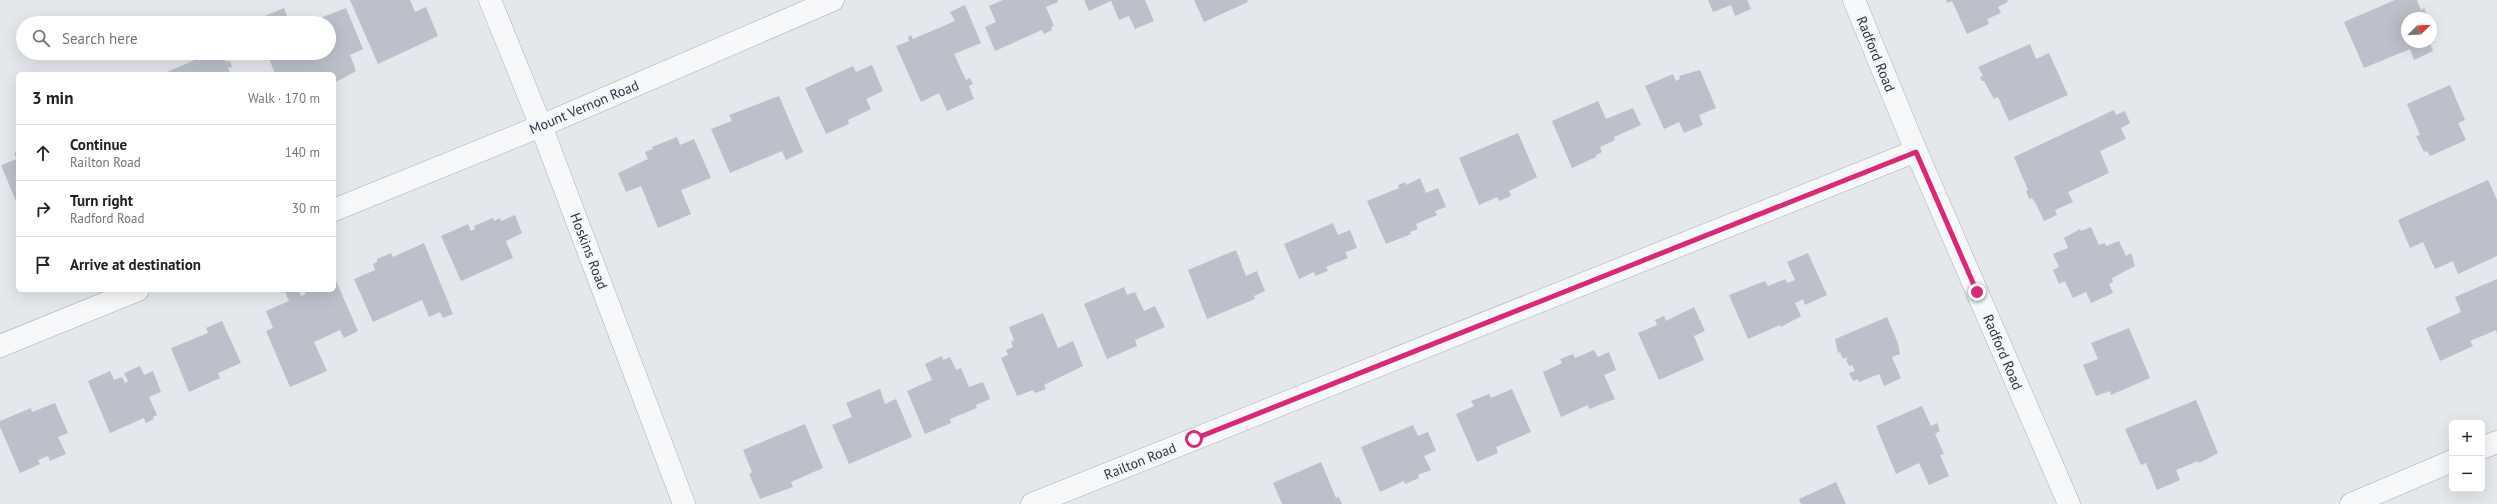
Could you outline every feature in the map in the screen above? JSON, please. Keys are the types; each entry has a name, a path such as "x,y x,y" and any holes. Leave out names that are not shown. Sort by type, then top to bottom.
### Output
{"street":[{"name":"Hoskins Road","path":"490,0 541,126 684,504"},
{"name":"Mount Vernon Road","path":"336,209 541,126 833,0"},
{"name":"Radford Road","path":"1854,0 1916,152 2069,504"},
{"name":"Railton Road","path":"1032,504 1916,152"},
{"path":"0,346 133,292"},
{"path":"2485,447 2497,442"},
{"path":"2351,504 2449,462"}],"building":[{"path":"350,0 410,0 415,12 426,7 438,36 378,64"},
{"path":"1003,0 1058,0 1058,2 1046,7 1054,26 1051,27 1052,30 1044,34 1042,30 995,51 985,27 996,22 989,6"},
{"path":"1084,0 1145,0 1154,21 1135,29 1129,16 1119,20 1111,1 1089,11"},
{"path":"1194,0 1247,0 1248,2 1204,22"},
{"path":"1708,0 1747,0 1751,9 1735,16 1731,5 1713,12"},
{"path":"1946,0 2007,0 2008,2 1998,7 2001,13 1987,19 1989,24 1967,34 1952,1 1947,3"},
{"path":"2395,0 2417,0 2421,10 2424,8 2426,12 2401,12 2401,48 2432,48 2433,51 2414,60 2410,49 2364,68 2344,22"},
{"path":"965,5 981,43 954,54 966,80 970,78 973,84 969,86 974,99 947,111 939,93 921,102 896,46 909,41 908,37 911,35 913,39 955,21 950,12"},
{"path":"284,8 287,16 265,16"},
{"path":"346,8 363,49 350,55 356,71 336,82 336,72 274,72 270,60 336,60 336,16 325,16"},
{"path":"2030,44 2036,59 2049,53 2068,95 2009,121 1998,97 1994,99 1984,81 1982,81 1980,77 1983,76 1978,67"},
{"path":"195,60 225,60 226,62 230,61 232,67 228,68 230,72 167,72"},
{"path":"872,65 883,91 866,99 871,109 848,120 849,124 826,134 805,88 853,66 856,72"},
{"path":"1700,70 1716,108 1699,115 1703,125 1684,133 1679,122 1664,129 1645,86 1673,74 1676,81 1680,79 1679,76"},
{"path":"2450,85 2465,120 2458,123 2466,140 2430,156 2427,151 2424,152 2416,136 2420,135 2407,104"},
{"path":"779,96 803,152 786,160 782,151 730,173 711,129 732,121 729,115"},
{"path":"1598,101 1606,119 1633,108 1641,125 1614,137 1615,140 1600,147 1602,152 1596,155 1596,157 1572,168 1552,121"},
{"path":"2114,110 2116,115 2125,111 2130,123 2121,128 2126,139 2100,151 2109,173 2068,192 2073,202 2055,210 2057,215 2044,221 2032,198 2029,199 2026,191 2028,190 2014,157"},
{"path":"1518,133 1537,177 1509,191 1511,196 1499,201 1497,197 1479,205 1459,158"},
{"path":"677,137 680,145 694,139 711,178 681,190 691,214 658,228 641,186 626,192 618,173 648,159 645,152 653,149 652,147"},
{"path":"16,159 16,201 1,165"},
{"path":"1420,178 1426,193 1438,188 1446,207 1435,211 1437,215 1416,224 1418,229 1410,232 1411,234 1386,244 1367,201 1399,188 1398,185 1405,182 1406,185"},
{"path":"2488,180 2497,200 2497,256 2458,274 2453,261 2435,269 2423,242 2410,248 2398,220"},
{"path":"515,215 522,233 506,241 513,258 461,281 441,236 468,224 471,231 475,229 474,226 493,218 494,221 500,218 501,221"},
{"path":"1333,223 1338,235 1350,230 1357,248 1345,252 1348,258 1326,267 1328,271 1315,276 1314,272 1299,279 1284,244"},
{"path":"2091,227 2099,245 2105,243 2106,246 2119,241 2126,256 2131,253 2135,266 2112,278 2113,282 2109,284 2113,293 2091,303 2086,292 2073,298 2065,281 2059,284 2053,270 2059,267 2053,254 2068,248 2064,238 2080,229 2081,231"},
{"path":"424,243 453,314 443,318 440,312 429,317 422,300 373,322 354,279 375,270 373,264 377,262 377,259 391,253 393,257"},
{"path":"1236,250 1246,276 1257,271 1265,291 1254,296 1255,299 1207,319 1188,270"},
{"path":"1808,253 1827,295 1805,305 1803,299 1795,303 1801,316 1781,327 1780,325 1748,339 1729,295 1765,281 1768,286 1785,279 1787,283 1795,280 1787,262"},
{"path":"2497,279 2497,334 2496,330 2470,341 2473,346 2440,361 2426,328 2461,312 2455,297"},
{"path":"336,281 358,331 344,338 340,330 314,342 327,371 290,387 266,331 273,328 266,311 289,301 285,292 300,292 301,296 306,294 305,292 336,292"},
{"path":"1124,287 1127,295 1135,292 1144,311 1155,306 1165,327 1135,340 1137,346 1107,359 1084,304"},
{"path":"1694,307 1705,331 1694,336 1704,360 1659,380 1638,333 1657,325 1655,320 1664,316 1666,321"},
{"path":"1043,313 1058,348 1073,341 1083,366 1044,385 1046,389 1035,393 1033,390 1017,396 1001,358 1008,355 1006,350 1013,347 1011,342 1014,340 1009,327"},
{"path":"1887,317 1898,343 1900,354 1892,357 1901,378 1884,386 1879,374 1859,382 1858,379 1853,381 1849,373 1855,371 1852,365 1849,366 1846,360 1848,357 1843,359 1840,352 1838,353 1835,339"},
{"path":"222,321 241,363 218,373 220,378 189,392 171,348 208,333 206,328"},
{"path":"2129,328 2150,378 2111,395 2110,391 2096,396 2083,365 2098,359 2091,343"},
{"path":"1594,350 1598,357 1609,352 1616,370 1604,375 1615,399 1589,409 1588,405 1561,417 1543,372 1562,363 1560,359 1573,354 1575,358"},
{"path":"942,356 943,360 950,357 956,370 961,368 969,387 983,382 990,399 976,405 977,408 950,419 951,423 925,434 907,391 932,380 925,364"},
{"path":"140,366 144,375 153,371 161,392 149,397 157,415 153,417 154,419 146,423 144,418 110,433 88,381 110,371 114,380 122,377 125,383 128,381 124,373"},
{"path":"880,389 885,404 896,399 912,437 849,464 832,425 852,417 846,403"},
{"path":"1512,389 1531,432 1496,447 1498,453 1477,462 1456,414 1474,406 1471,401 1489,394 1491,398"},
{"path":"2196,400 2218,453 2199,463 2198,461 2176,470 2180,480 2157,490 2146,463 2141,465 2125,429"},
{"path":"55,403 68,433 58,437 66,454 50,461 48,456 38,460 40,464 20,473 0,427 0,421 31,408 32,412"},
{"path":"1922,406 1931,426 1937,423 1940,431 1935,434 1944,454 1940,455 1949,476 1929,485 1919,463 1896,474 1876,426"},
{"path":"805,424 823,468 791,482 793,487 760,499 749,474 752,472 743,450"},
{"path":"1413,425 1418,436 1428,432 1436,451 1424,456 1431,470 1418,475 1419,478 1405,484 1404,481 1380,492 1361,447"},
{"path":"1321,462 1336,498 1339,497 1342,504 1282,504 1273,483"},
{"path":"1836,482 1846,504 1801,504 1799,499"}],"route":[{"path":"1194,439 1916,152 1977,292"}]}
